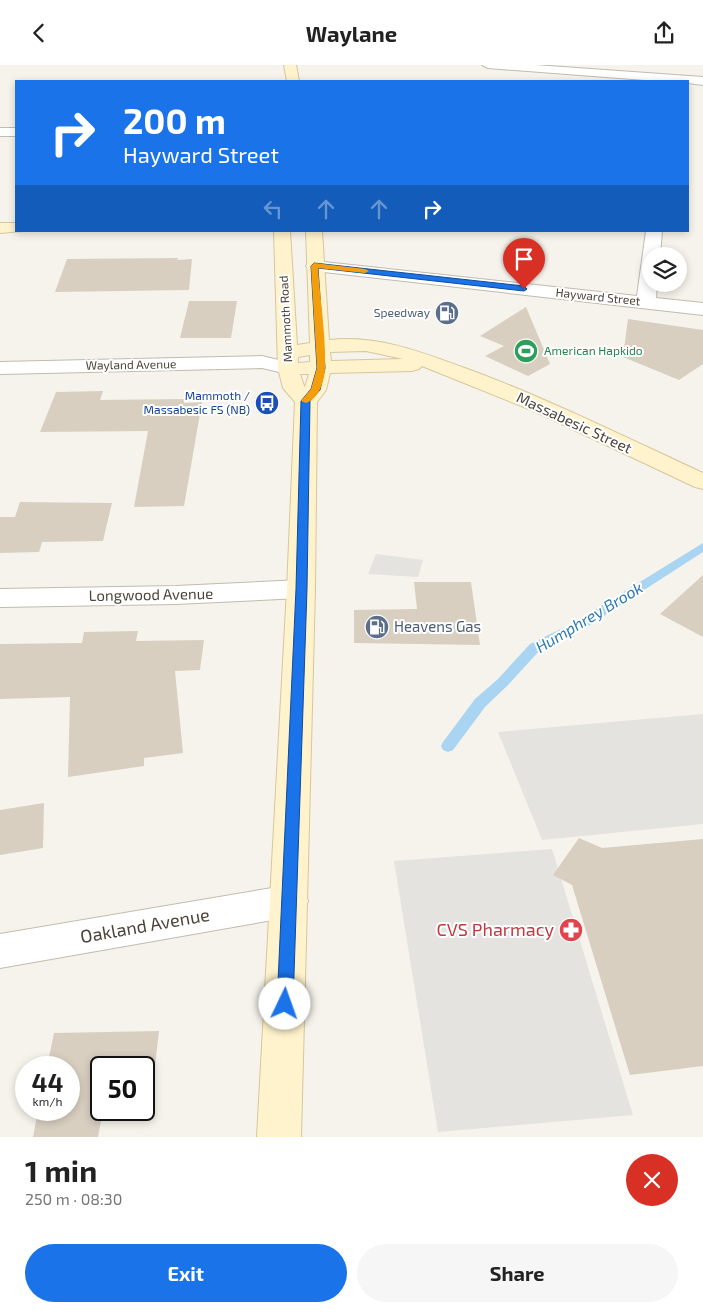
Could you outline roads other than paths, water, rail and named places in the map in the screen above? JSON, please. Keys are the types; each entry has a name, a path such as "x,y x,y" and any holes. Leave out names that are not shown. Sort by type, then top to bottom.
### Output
{"main road":[{"path":"290,65 293,80"},
{"path":"0,228 15,228"},
{"name":"Mammoth Road","path":"282,232 287,360 294,388 306,401"},
{"path":"279,1137 290,901 306,401 315,390 321,368 314,266 314,232"},
{"name":"Massabesic Street","path":"287,360 320,347 366,345 393,349 417,356 498,387 703,482"},
{"name":"Massabesic Street","path":"287,360 321,368 409,365 444,367"}],"street":[{"path":"488,65 673,80 674,65"},
{"path":"689,81 703,81"},
{"path":"0,132 15,132"},
{"path":"652,247 654,232"},
{"name":"Hayward Street","path":"314,266 703,309"},
{"path":"646,302 647,292"},
{"name":"Wayland Avenue","path":"0,368 262,363 287,360"},
{"name":"Longwood Avenue","path":"0,598 176,595 301,589"},
{"name":"Oakland Avenue","path":"0,951 290,901"}],"waterway":[{"name":"Humphrey Brook","path":"448,746 480,703 503,682 535,647 580,625 703,547"}],"place":[{"name":"Speedway","path":"447,313"},
{"name":"American Hapkido","path":"526,351"},
{"name":"Mammoth / Massabesic FS (NB)","path":"267,403"},
{"name":"Heavens Gas","path":"377,627"},
{"name":"CVS Pharmacy","path":"571,930"}]}
